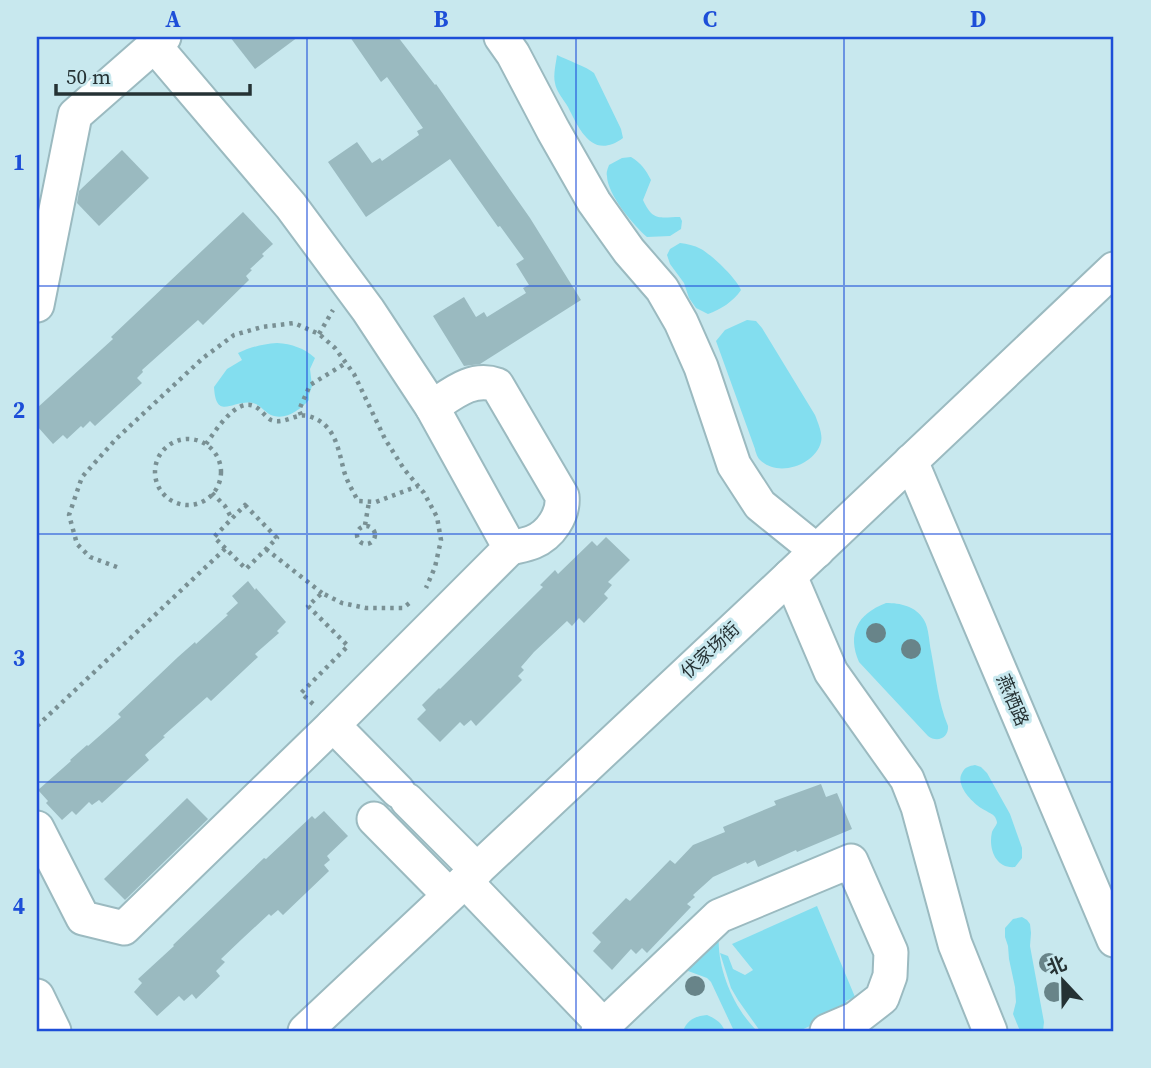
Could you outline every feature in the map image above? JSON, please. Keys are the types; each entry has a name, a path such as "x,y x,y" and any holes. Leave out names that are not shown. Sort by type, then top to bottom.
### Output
{"street":[{"path":"501,37 513,54 594,202 629,251 662,289 681,322 701,367 734,465 760,505 817,551"},
{"path":"37,304 75,115 159,41 291,206 368,310 432,407 510,548"},
{"name":"伏家场街","path":"305,1031 1114,269"},
{"path":"37,828 83,918 124,928 510,548 536,541 553,526 563,505 562,496 497,385 481,382 462,387 432,407"},
{"name":"燕栖路","path":"911,461 1114,940"},
{"path":"790,576 831,673 906,779 918,807 955,944 990,1031"},
{"path":"333,725 402,795 464,882 601,1028 719,916 851,861 891,953 890,976 882,998 855,1020 827,1031"},
{"path":"373,819 464,882"},
{"path":"37,996 54,1031"}],"path":[{"path":"117,567 90,557 77,544 69,515 82,477 116,439 203,358 234,335 262,327 295,323 319,334 335,348 346,363 385,439 437,517 441,540 435,567 424,593"},
{"path":"301,415 299,410 310,385 346,363"},
{"path":"206,444 231,412 242,407 255,406 271,420 309,416 322,422 334,436 345,473 358,500 376,502 418,486"},
{"path":"189,438 206,444 218,456 221,468 220,481 212,494 193,504 169,500 160,491 154,472 160,452 178,440 189,438"},
{"path":"212,494 225,506 232,519"},
{"path":"365,525 371,527 375,536 372,542 366,544 359,542 357,532 365,525 369,502"},
{"path":"245,506 277,538 246,569 214,537 232,519 245,506"},
{"path":"37,726 226,548"},
{"path":"266,549 322,593 342,603 366,608 403,608 413,600"},
{"path":"322,593 309,606 348,646 301,693 333,725"}],"shaded area":[{"path":"557,55 594,73 623,138 603,146 589,140 583,133 556,86 554,76"},
{"path":"631,157 643,167 651,180 643,200 650,212 658,217 680,217 682,221 681,229 670,236 647,237 629,218 611,192 607,175 609,165 622,158"},
{"path":"680,243 701,249 724,268 741,290 735,298 708,314 696,308 667,255 670,249"},
{"path":"747,320 756,321 762,328 819,425 821,442 817,450 803,463 794,467 775,468 766,465 759,458 716,341 725,330"},
{"path":"277,343 298,347 315,358 310,369 312,386 309,400 297,411 282,417 271,415 253,403 227,407 218,404 214,387 227,369 242,360 238,353"},
{"path":"886,603 912,608 926,623 940,699 948,726 947,734 942,738 928,736 859,662 854,643 857,626 868,613"},
{"path":"975,765 987,773 1010,814 1022,848 1022,858 1015,867 1003,865 995,857 991,838 997,823 996,818 973,802 961,783 964,769"},
{"path":"817,906 855,997 846,1001 850,1008 799,1031 760,1031 731,988 720,953 728,956 733,969 745,975 753,970 732,944"},
{"path":"1022,917 1030,924 1030,946 1044,1022 1043,1031 1020,1031 1013,1014 1016,1002 1015,987 1005,928 1013,919"},
{"path":"719,933 720,959 728,986 748,1021 757,1031 734,1031 711,982 680,968"},
{"path":"707,1015 718,1021 725,1031 683,1031 692,1019"}],"building":[{"path":"230,37 298,37 255,69"},
{"path":"350,37 398,37 436,84 530,218 581,300 480,364 464,366 433,316 464,297 476,317 484,312 487,317 526,293 523,288 529,285 516,264 524,259 450,159 366,217 328,162 357,142 372,163 380,158 382,161 419,135 417,131 423,128 387,77 381,82"},
{"path":"122,150 149,178 99,226 77,203 79,191"},
{"path":"243,212 273,244 250,269 252,270 246,276 249,280 203,325 198,320 142,370 137,378 142,383 95,426 90,421 67,439 63,435 53,444 37,426 37,408 113,339 111,337"},
{"path":"606,537 630,560 608,582 612,585 604,594 608,598 584,623 579,618 572,626 567,621 534,652 521,667 524,670 518,676 522,680 476,726 471,720 464,726 460,722 440,742 417,719 426,710 422,705 543,587 540,585 555,570 558,574 592,541 597,546"},
{"path":"248,581 286,622 277,631 279,633 255,654 258,657 211,701 207,697 163,736 165,737 145,755 149,760 102,803 99,800 92,805 89,802 76,815 72,811 62,820 38,790 121,717 118,714 178,657 228,615 226,614 238,603 232,596"},
{"path":"821,784 826,797 837,793 852,829 758,867 755,860 747,864 746,862 713,877 693,895 695,897 687,904 691,907 647,953 642,948 636,954 631,949 612,970 593,951 601,942 592,933 626,898 630,901 670,860 675,864 693,845 725,832 723,827 776,805 774,801"},
{"path":"187,798 208,819 125,900 104,879"},
{"path":"324,811 348,836 327,856 330,860 324,865 329,871 283,915 278,910 271,916 269,914 221,959 225,962 216,971 220,976 196,999 192,994 184,1001 179,996 157,1016 134,992 142,983 138,979 264,858 312,816 315,819"}]}
